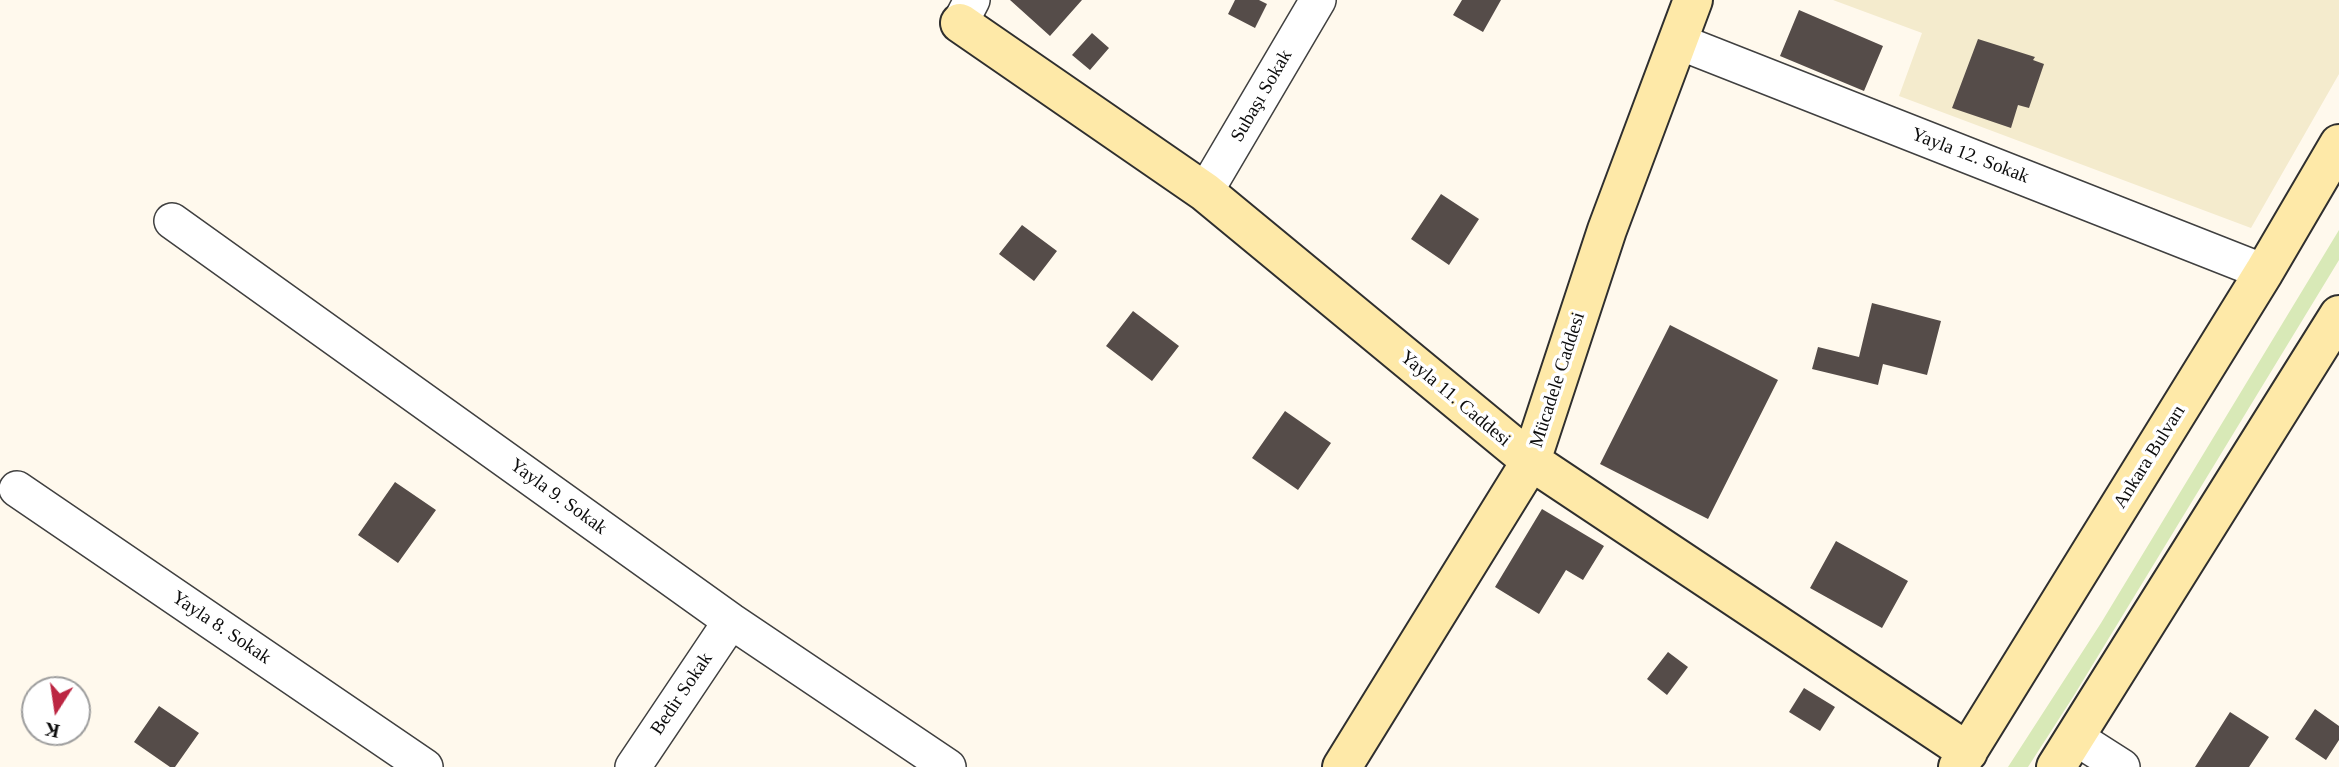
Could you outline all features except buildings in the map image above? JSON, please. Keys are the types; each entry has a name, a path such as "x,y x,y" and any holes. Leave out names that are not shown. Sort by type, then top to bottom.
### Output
{"street":[{"name":"Subaşı Sokak","path":"1205,192 1318,0"},
{"name":"Mücadele Caddesi","path":"1342,767 1531,461 1607,230 1693,0"},
{"name":"Yayla 11. Caddesi","path":"966,11 1205,192 1531,461 1963,759"},
{"name":"Yayla 12. Sokak","path":"1676,41 2264,272"},
{"name":"Ankara Bulvarı","path":"1963,759 2264,272 2339,144"},
{"name":"Yayla 9. Sokak","path":"172,221 731,621 948,767"},
{"path":"2122,767 2066,752 2339,316"},
{"name":"Yayla 8. Sokak","path":"18,489 425,767"},
{"name":"Bedir Sokak","path":"633,767 731,621"}],"shaded area":[{"path":"1833,0 2339,0 2339,74 2251,228 1899,96 1922,33"}],"green space":[{"path":"2339,230 2339,260 2073,697 2028,767 2008,767 2101,623"}]}
